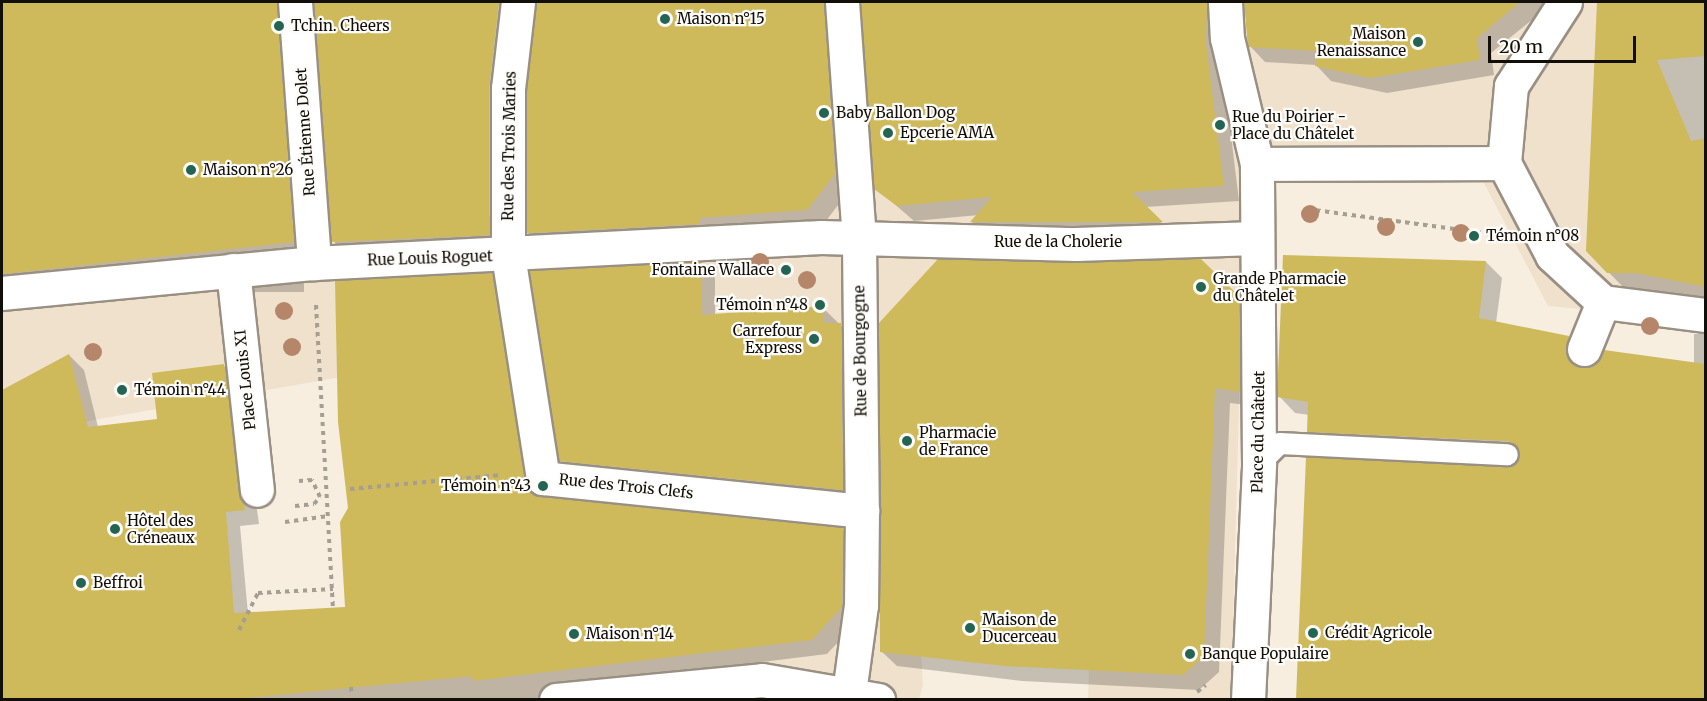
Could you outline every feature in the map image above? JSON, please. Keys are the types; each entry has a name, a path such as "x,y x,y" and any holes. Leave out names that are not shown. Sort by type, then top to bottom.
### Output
{"street":[{"name":"Rue Étienne Dolet","path":"295,2 314,262"},
{"name":"Rue des Trois Maries","path":"508,255 508,88 518,2"},
{"name":"Rue de Bourgogne","path":"842,2 859,241 862,511 858,698"},
{"name":"Place du Châtelet","path":"1225,2 1227,38 1257,164 1259,463 1248,699"},
{"path":"1565,2 1511,86 1504,163 1552,255 1603,302 1706,315"},
{"path":"1257,164 1504,163"},
{"name":"Rue Louis Roguet","path":"2,293 57,280 232,270 314,262 508,255 821,237 859,241"},
{"name":"Rue de la Cholerie","path":"859,241 1076,244 1256,238"},
{"name":"Rue des Trois Clefs","path":"508,255 543,478 862,511"},
{"name":"Place Louis XI","path":"232,270 257,490"},
{"path":"1584,349 1603,302"},
{"path":"556,699 608,697 762,680 858,698"}],"lane":[{"path":"1259,463 1279,443 1508,454"}],"path":[{"path":"1301,208 1544,241"},
{"path":"314,262 333,608"},
{"path":"350,489 542,472"},
{"path":"282,522 329,516"},
{"path":"239,630 258,593 333,589"},
{"path":"351,687 352,696"}],"shaded area":[{"path":"739,2 883,2 894,192 1105,182 1105,2 1632,2 1621,200 1705,200 1705,320 1548,306 1469,154 1246,148 1231,699 1088,699 1101,291 901,311 923,686 919,699 2,700 2,681 155,675 772,621 756,317 344,316 347,376 2,436 2,255 301,228 749,200"}],"building":[{"path":"2,2 277,2 294,242 2,274"},
{"path":"314,2 499,2 489,88 489,235 331,242"},
{"path":"536,2 824,2 835,174 807,210 700,218 700,224 527,233 527,89"},
{"path":"861,2 1207,2 1206,44 1224,186 1132,192 1163,222 970,222 992,197 897,206 874,189"},
{"path":"1244,2 1520,2 1477,38 1480,60 1370,78 1315,66 1316,51 1248,47"},
{"path":"1597,2 1706,2 1706,56 1657,60 1691,141 1706,138 1706,287 1636,273 1607,273 1586,251"},
{"path":"1283,255 1486,261 1479,318 1569,336 1566,352 1576,366 1595,364 1604,350 1706,364 1706,699 1296,699 1306,457 1506,467 1520,454 1508,441 1307,432 1308,402 1277,397"},
{"path":"938,259 1201,259 1239,296 1240,392 1215,388 1204,656 1183,675 1005,666 880,652 879,323"},
{"path":"701,262 701,315 823,306 823,323 841,323 843,490 559,461 529,271"},
{"path":"492,273 528,489 541,497 843,528 842,607 812,640 473,681 472,676 235,699 2,699 2,390 69,354 88,427 157,419 152,373 224,364 245,510 226,512 234,613 345,607 340,522 348,508 338,422 335,281"}],"place":[{"name":"Maison n°15","path":"665,19"},
{"name":"Tchin. Cheers","path":"279,26"},
{"name":"Maison Renaissance","path":"1418,42"},
{"name":"Baby Ballon Dog","path":"824,113"},
{"name":"Rue du Poirier - Place du Châtelet","path":"1220,125"},
{"name":"Epcerie AMA","path":"888,133"},
{"name":"Maison n°26","path":"191,170"},
{"name":"Témoin n°08","path":"1474,236"},
{"name":"Fontaine Wallace","path":"786,270"},
{"name":"Grande Pharmacie du Châtelet","path":"1201,287"},
{"name":"Témoin n°48","path":"820,305"},
{"name":"Carrefour Express","path":"814,339"},
{"name":"Témoin n°44","path":"122,390"},
{"name":"Pharmacie de France","path":"907,441"},
{"name":"Témoin n°43","path":"543,486"},
{"name":"Hôtel des Créneaux","path":"115,529"},
{"name":"Beffroi","path":"81,583"},
{"name":"Maison de Ducerceau","path":"970,628"},
{"name":"Crédit Agricole","path":"1313,633"},
{"name":"Maison n°14","path":"574,634"},
{"name":"Banque Populaire","path":"1190,654"}]}
